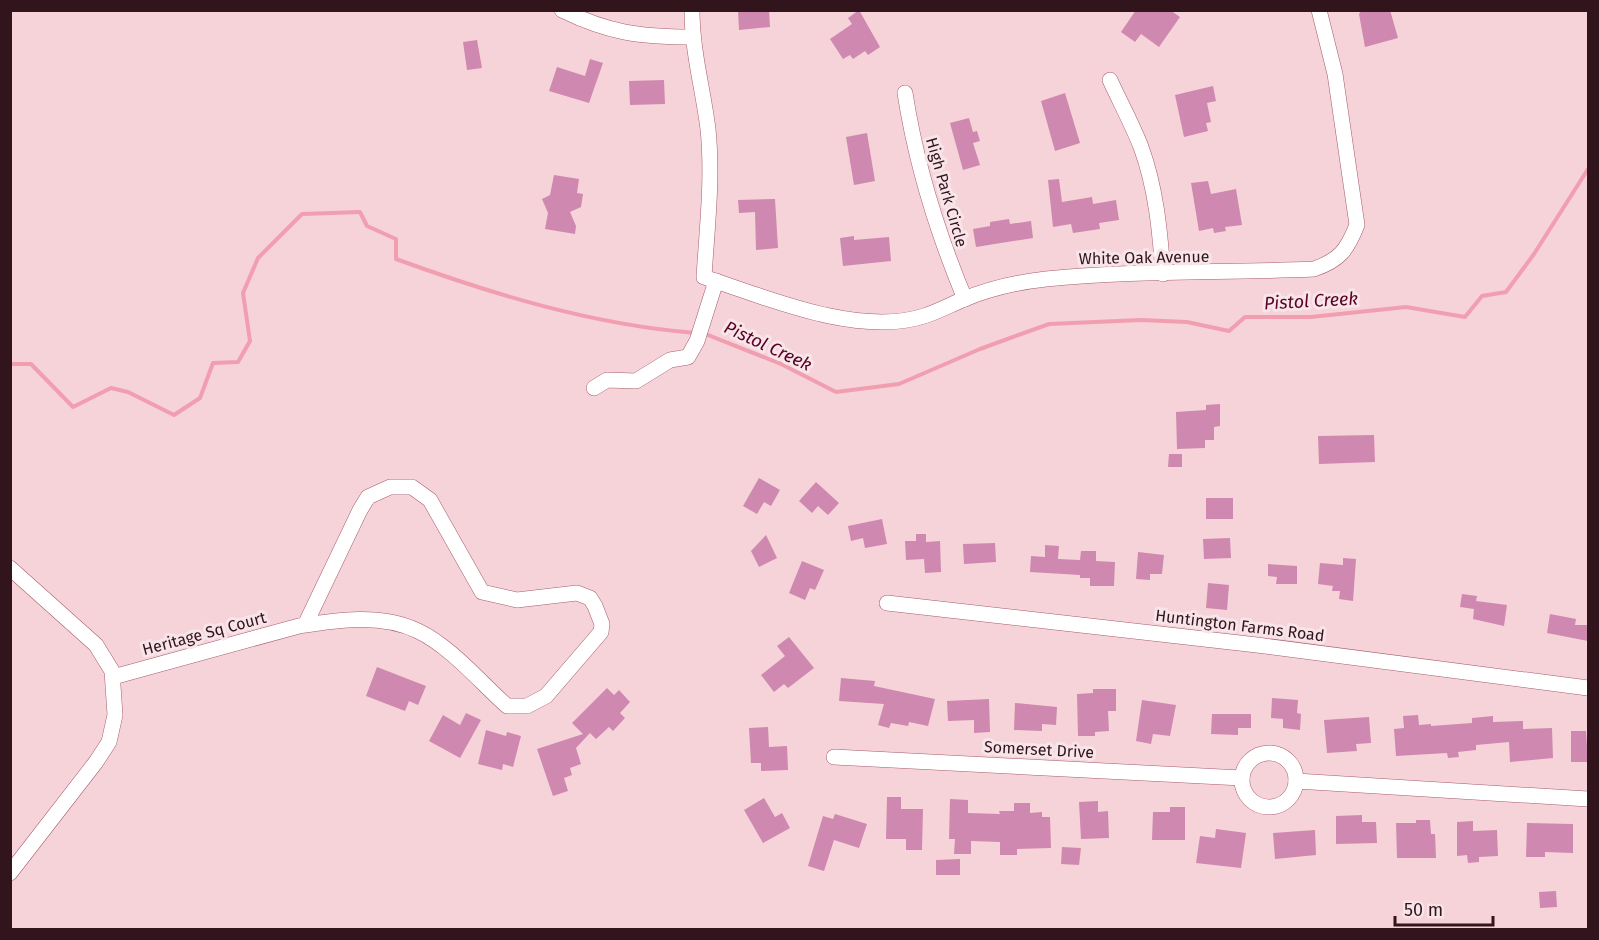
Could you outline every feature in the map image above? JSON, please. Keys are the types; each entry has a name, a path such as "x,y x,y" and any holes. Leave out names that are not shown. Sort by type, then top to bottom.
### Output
{"street":[{"path":"562,10 593,26 643,37 692,37"},
{"path":"594,388 607,380 636,381 670,360 688,357 697,341 704,320 710,279 708,130 692,37 692,10"},
{"name":"White Oak Avenue","path":"710,279 845,319 888,322 924,316 965,299 1027,281 1080,276 1314,269 1333,263 1350,242 1357,225 1335,74 1319,10"},
{"path":"1110,80 1141,147 1150,179 1160,224 1163,274"},
{"name":"High Park Circle","path":"905,93 914,149 944,248 965,299"},
{"name":"Heritage Sq Court","path":"113,677 305,625 336,620 388,621 419,631 454,658 507,706 527,706 546,696 601,632 602,624 590,598 577,593 517,600 482,592 430,500 412,487 405,486 390,487 368,497 305,625"},
{"path":"10,568 96,645 112,671 115,716 109,742 69,801 10,873"},
{"name":"Huntington Farms Road","path":"887,603 1257,645 1588,688"},
{"path":"1271,753 1284,758 1293,768 1296,781 1292,795 1281,805 1267,808 1253,803 1244,792 1242,778 1247,765 1257,756 1271,753"},
{"name":"Somerset Drive","path":"834,757 1242,778"},
{"path":"1296,781 1588,799"}],"building":[{"path":"738,10 769,10 770,27 739,30"},
{"path":"859,10 880,47 868,55 865,51 853,59 850,55 843,59 830,39 852,24 848,18"},
{"path":"1136,10 1170,10 1180,17 1159,47 1141,34 1135,42 1121,32"},
{"path":"1362,10 1390,10 1398,38 1365,47 1359,14"},
{"path":"477,40 482,68 467,70 463,42"},
{"path":"590,59 603,63 589,103 549,91 557,67 585,76"},
{"path":"664,80 665,104 630,105 629,81"},
{"path":"1213,86 1216,101 1207,103 1211,122 1206,123 1208,131 1184,137 1175,95"},
{"path":"1065,93 1080,143 1055,151 1041,101"},
{"path":"969,118 973,132 977,131 980,141 973,143 980,165 963,170 950,123"},
{"path":"867,133 875,181 854,185 846,137"},
{"path":"554,175 579,179 577,193 583,194 581,207 570,212 576,226 575,234 545,229 548,213 542,199 550,195"},
{"path":"1059,179 1062,202 1092,197 1093,204 1116,200 1119,220 1099,223 1100,229 1073,233 1071,224 1053,227 1048,180"},
{"path":"1208,181 1211,194 1236,189 1242,225 1225,227 1226,231 1214,233 1213,228 1199,231 1191,183"},
{"path":"775,199 778,248 756,250 755,212 739,213 738,200"},
{"path":"1009,219 1010,224 1031,221 1033,238 976,247 973,229 990,226 990,222"},
{"path":"854,236 854,240 889,237 891,261 843,266 840,238"},
{"path":"1220,404 1220,426 1214,427 1214,440 1205,440 1205,448 1177,449 1176,412 1206,410 1206,405"},
{"path":"1374,435 1375,462 1319,464 1318,436"},
{"path":"1169,454 1182,454 1182,467 1168,467"},
{"path":"759,478 780,490 771,506 764,502 757,514 743,506"},
{"path":"816,482 839,503 828,515 818,506 812,513 799,501"},
{"path":"1206,498 1233,498 1233,519 1206,519"},
{"path":"882,519 887,544 865,548 863,538 851,541 848,526"},
{"path":"916,534 926,534 926,542 940,541 941,572 925,573 924,559 906,560 905,541 916,541"},
{"path":"766,535 777,558 759,567 751,551"},
{"path":"1230,538 1231,558 1204,559 1203,539"},
{"path":"995,543 996,562 964,564 963,544"},
{"path":"1045,545 1059,546 1058,559 1080,560 1081,551 1096,551 1096,561 1115,562 1114,586 1090,586 1090,578 1080,578 1080,575 1030,572 1031,556 1045,557"},
{"path":"1138,552 1164,555 1162,574 1150,574 1150,580 1136,579"},
{"path":"1343,558 1356,559 1353,601 1339,599 1340,591 1332,591 1333,586 1318,584 1320,563 1343,565"},
{"path":"802,561 824,570 815,590 810,588 805,600 789,593"},
{"path":"1268,564 1297,566 1297,584 1276,584 1277,577 1268,576"},
{"path":"1208,583 1229,585 1227,610 1206,608"},
{"path":"1462,594 1477,596 1476,601 1507,605 1504,626 1473,619 1474,609 1460,607"},
{"path":"1550,614 1576,619 1575,625 1588,625 1588,641 1547,633"},
{"path":"789,637 814,668 788,688 784,684 774,692 761,675 785,656 777,646"},
{"path":"377,667 426,686 418,705 409,701 405,711 366,696"},
{"path":"841,678 875,681 874,686 935,699 928,726 909,722 908,726 891,723 889,728 878,725 884,704 839,701"},
{"path":"607,688 614,695 619,690 630,702 620,713 625,718 613,731 609,727 596,739 590,733 576,748 581,764 570,768 572,775 564,778 568,791 553,796 537,749 583,734 572,723"},
{"path":"1093,689 1116,689 1116,711 1108,711 1109,731 1095,732 1095,736 1078,736 1077,694 1093,693"},
{"path":"1272,698 1298,700 1297,713 1301,714 1300,730 1283,728 1283,719 1271,718"},
{"path":"989,699 990,732 974,733 974,720 948,721 947,701"},
{"path":"1142,700 1176,705 1170,736 1153,734 1151,744 1136,741"},
{"path":"1015,703 1057,707 1056,725 1042,724 1042,731 1014,730"},
{"path":"466,713 481,720 460,758 429,741 443,715 460,725"},
{"path":"1212,714 1251,714 1251,728 1238,728 1238,735 1211,734"},
{"path":"1418,715 1419,725 1472,723 1472,718 1493,716 1493,722 1523,721 1523,729 1552,728 1553,758 1510,762 1509,742 1476,745 1476,750 1458,752 1459,757 1448,758 1447,753 1396,756 1394,729 1404,728 1403,716"},
{"path":"1369,717 1371,743 1356,744 1357,751 1327,753 1324,720"},
{"path":"768,727 769,747 787,746 788,770 761,771 761,763 751,763 749,728"},
{"path":"486,730 506,736 507,732 521,736 513,767 503,764 502,770 478,764"},
{"path":"1571,731 1586,731 1588,762 1571,762"},
{"path":"887,797 901,797 901,809 923,809 922,850 906,850 906,839 886,839"},
{"path":"764,798 775,817 782,813 790,828 763,843 744,810"},
{"path":"950,799 968,800 968,813 1000,814 999,811 1014,811 1014,803 1030,803 1030,813 1042,812 1042,817 1050,817 1051,848 1017,849 1017,855 1000,855 1000,842 971,841 971,854 954,854 955,839 949,839"},
{"path":"1098,801 1098,812 1108,811 1109,838 1081,839 1079,802"},
{"path":"1170,807 1185,807 1185,840 1152,840 1153,812 1170,812"},
{"path":"835,814 867,824 859,848 834,840 824,871 808,866 823,816 833,819"},
{"path":"1362,815 1362,822 1376,822 1377,843 1336,844 1336,816"},
{"path":"1416,820 1430,820 1431,834 1435,834 1436,858 1397,858 1396,823 1416,823"},
{"path":"1473,821 1473,831 1497,830 1498,856 1479,857 1479,862 1468,863 1467,855 1457,856 1457,822"},
{"path":"1527,823 1573,824 1573,853 1545,852 1545,857 1526,857"},
{"path":"1216,829 1246,833 1241,868 1196,863 1200,836 1215,838"},
{"path":"1315,830 1316,855 1275,859 1273,833"},
{"path":"1062,847 1081,848 1079,865 1061,864"},
{"path":"960,859 960,875 936,875 936,860"},
{"path":"1556,891 1557,907 1540,908 1539,892"}],"waterway":[{"name":"Pistol Creek","path":"703,333 781,364 836,392 899,384 980,349 1049,324 1141,320 1187,322 1229,331 1245,317 1311,317 1406,307 1465,317 1482,296 1506,292 1534,254 1588,169"},
{"name":"Pistol Creek","path":"10,364 31,364 73,407 111,388 128,392 174,415 200,398 213,363 238,362 250,341 243,293 258,258 302,214 360,212 367,226 396,239 396,259 506,296 619,323 696,333"}]}
